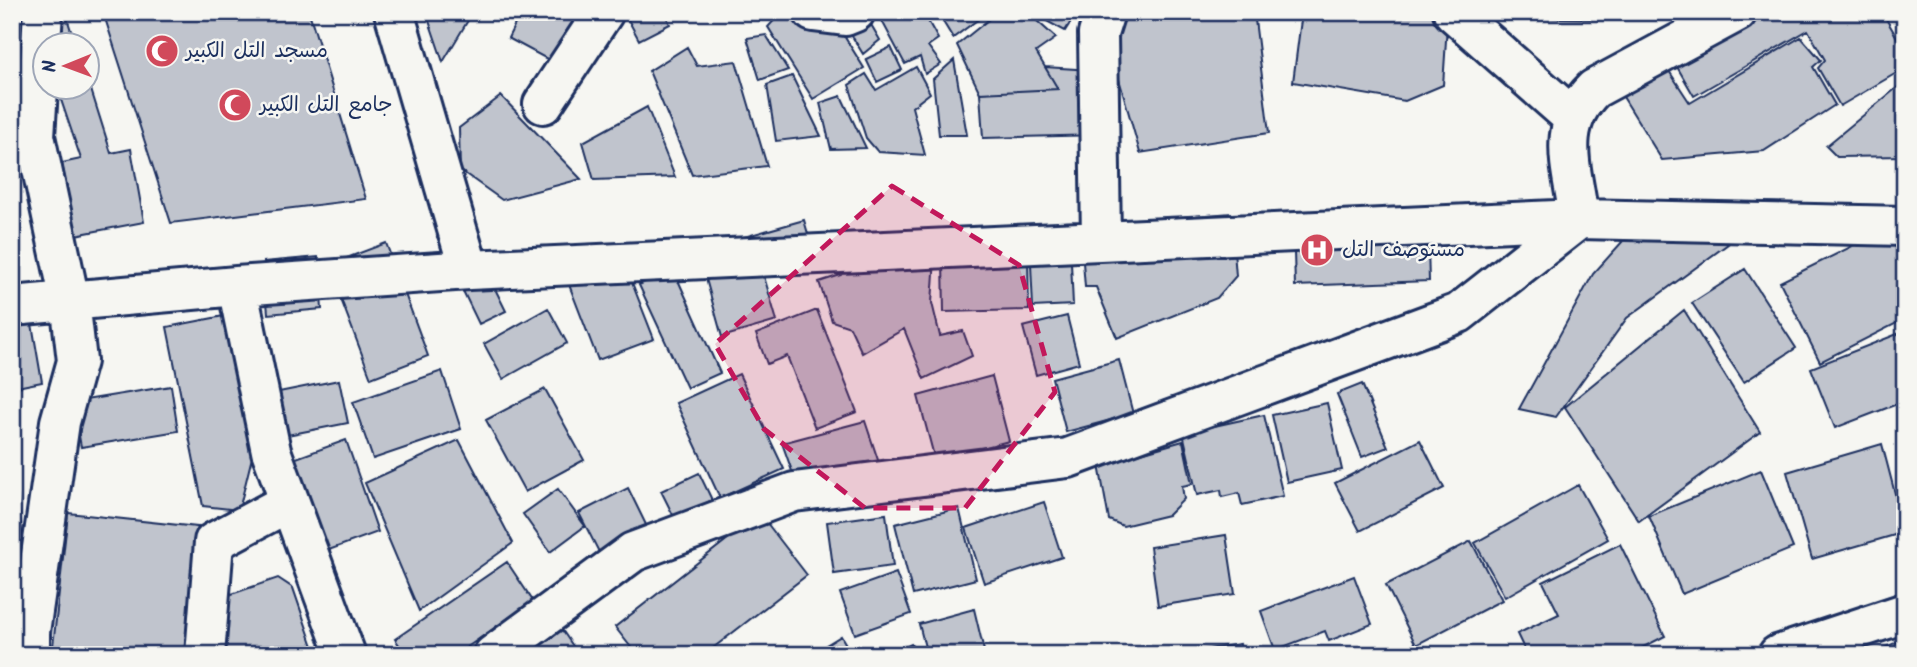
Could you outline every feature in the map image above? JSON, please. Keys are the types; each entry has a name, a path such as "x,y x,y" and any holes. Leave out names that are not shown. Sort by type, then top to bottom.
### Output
{"street":[{"path":"30,655 30,632 60,422 78,361 70,301 34,136 43,12"},
{"path":"394,12 469,270"},
{"path":"543,104 604,12"},
{"path":"813,12 845,16 855,12"},
{"path":"1101,240 1098,34 1105,12"},
{"path":"1453,12 1572,117"},
{"path":"1579,219 1568,134 1572,117 1580,103 1594,89 1737,12"},
{"path":"12,306 237,286 469,270 1579,219 1905,226"},
{"path":"493,655 633,552 794,492 1068,458 1459,313 1579,219"},
{"path":"237,286 271,451 346,655"},
{"path":"205,655 214,542 289,502"},
{"path":"1778,655 1905,613"}],"highlighted area":[{"path":"892,186 1019,265 1055,392 965,508 865,508 764,429 715,344"}],"building":[{"path":"49,12 65,12 71,32 51,32"},
{"name":"جامع التل الكبير","path":"103,12 309,12 366,199 171,223"},
{"path":"426,12 473,12 443,62"},
{"path":"521,12 598,12 560,66 508,38"},
{"path":"624,12 664,12 670,24 639,40"},
{"path":"899,12 923,12 938,39 928,46 941,64 925,74 920,57 905,64 882,21"},
{"path":"937,12 988,12 953,38"},
{"path":"998,12 1027,12 1056,38 1036,52 1058,89 980,93 957,45"},
{"path":"1030,12 1077,12 1065,31"},
{"path":"1119,12 1254,12 1269,133 1140,153 1108,40"},
{"path":"1302,12 1433,12 1447,25 1443,85 1405,101 1293,82"},
{"path":"1529,12 1605,12 1596,19 1536,18"},
{"path":"1740,12 1882,12 1905,51 1905,68 1840,106 1818,68 1825,60 1808,30 1694,96 1669,53"},
{"path":"778,16 836,23 864,68 813,99 768,27"},
{"path":"866,16 880,40 863,54 844,23"},
{"path":"766,35 788,70 760,80 747,38"},
{"path":"1801,37 1821,60 1813,67 1835,105 1764,151 1662,160 1612,79 1652,45 1690,103"},
{"path":"687,47 697,66 736,61 767,166 692,175 649,71"},
{"path":"891,47 902,70 877,82 866,59"},
{"path":"954,60 967,135 939,135 933,79"},
{"path":"916,67 930,93 912,107 925,155 878,152 866,138 849,85 866,74 876,90"},
{"path":"1045,67 1091,70 1101,135 983,138 980,93 1058,89"},
{"path":"792,76 821,136 776,141 767,85"},
{"path":"1905,81 1905,156 1837,157 1826,146"},
{"path":"501,96 581,179 502,200 460,170 459,128"},
{"path":"841,96 866,148 831,149 820,103"},
{"path":"62,102 95,102 111,153 131,149 144,222 75,235 62,163 81,159"},
{"path":"647,107 675,177 594,180 583,142"},
{"path":"1745,203 1758,222 1627,318 1556,417 1519,409 1593,274 1652,209"},
{"path":"1231,213 1236,276 1217,298 1117,338 1096,287 1085,287 1080,225"},
{"path":"1427,214 1429,281 1295,286 1293,218"},
{"path":"804,220 815,258 763,273 777,321 722,337 698,250"},
{"path":"1905,220 1905,319 1820,362 1780,282"},
{"path":"463,224 506,311 479,324 437,237"},
{"path":"1070,241 1073,305 1033,307 1030,243"},
{"path":"386,243 428,356 371,378 328,265"},
{"path":"936,243 932,303 940,336 963,331 972,356 924,379 904,329 862,353 850,327 832,321 819,282 841,275 849,249"},
{"path":"618,247 654,339 598,360 563,269"},
{"path":"318,257 322,309 268,314 264,262"},
{"path":"1028,258 1029,310 944,312 943,260"},
{"path":"673,269 720,373 687,388 639,285"},
{"path":"1745,269 1796,348 1744,382 1692,303"},
{"path":"548,308 567,343 503,379 484,344"},
{"path":"817,310 857,412 815,428 787,356 767,364 756,334"},
{"path":"1684,310 1760,432 1639,521 1565,407"},
{"path":"234,314 255,445 239,510 203,506 167,327"},
{"path":"1067,316 1079,363 1036,375 1023,327"},
{"path":"31,318 42,382 12,388 12,322"},
{"path":"1905,331 1905,401 1835,428 1811,368"},
{"path":"1119,360 1133,414 1066,432 1052,378"},
{"path":"442,371 461,429 373,459 353,402"},
{"path":"739,374 784,469 720,498 676,403"},
{"path":"992,376 1009,441 935,460 918,396"},
{"path":"339,380 348,423 277,437 269,394"},
{"path":"1362,384 1388,447 1362,457 1337,394"},
{"path":"171,386 178,431 81,447 73,402"},
{"path":"545,389 584,460 525,492 486,420"},
{"path":"1327,403 1342,470 1287,482 1272,415"},
{"path":"1264,415 1283,496 1242,505 1239,493 1222,497 1221,490 1197,495 1183,433"},
{"path":"865,421 881,469 797,485 782,443"},
{"path":"346,440 378,532 318,554 285,462"},
{"path":"459,440 513,543 419,611 365,483"},
{"path":"1420,440 1444,488 1360,531 1335,483"},
{"path":"1183,441 1192,484 1182,486 1184,499 1168,515 1123,526 1109,520 1099,465"},
{"path":"1882,444 1905,532 1812,559 1787,472"},
{"path":"12,455 26,565 12,567"},
{"path":"1761,470 1793,548 1682,594 1649,516"},
{"path":"699,473 712,500 675,519 661,491"},
{"path":"1578,485 1608,539 1505,597 1475,543"},
{"path":"628,488 651,535 603,560 579,513"},
{"path":"558,489 585,526 550,552 523,514"},
{"path":"1044,502 1062,557 984,583 966,528"},
{"path":"959,508 976,579 913,595 895,524"},
{"path":"68,513 206,528 192,655 52,655"},
{"path":"760,514 807,575 704,655 637,655 615,627"},
{"path":"886,514 893,566 834,574 827,522"},
{"path":"1226,535 1235,594 1158,606 1150,547"},
{"path":"1471,541 1502,600 1416,645 1386,585"},
{"path":"1620,544 1665,636 1628,655 1527,655 1517,634 1559,614 1543,582"},
{"path":"507,562 533,601 456,655 406,655 395,639"},
{"path":"896,573 911,614 855,634 840,593"},
{"path":"1354,576 1372,624 1329,641 1325,631 1275,650 1261,611"},
{"path":"278,578 293,588 316,655 220,655 220,598"},
{"path":"974,609 985,655 927,655 919,624"},
{"path":"560,627 579,655 518,655"},
{"path":"841,636 852,655 810,655"},
{"path":"1904,639 1905,655 1868,655"},
{"path":"911,644 916,655 889,655"},
{"path":"1240,644 1242,655 1171,655"}],"place":[{"name":"مسجد التل الكبير","path":"162,51"},
{"name":"جامع التل الكبير","path":"235,105"},
{"name":"مستوصف التل","path":"1317,250"}]}
